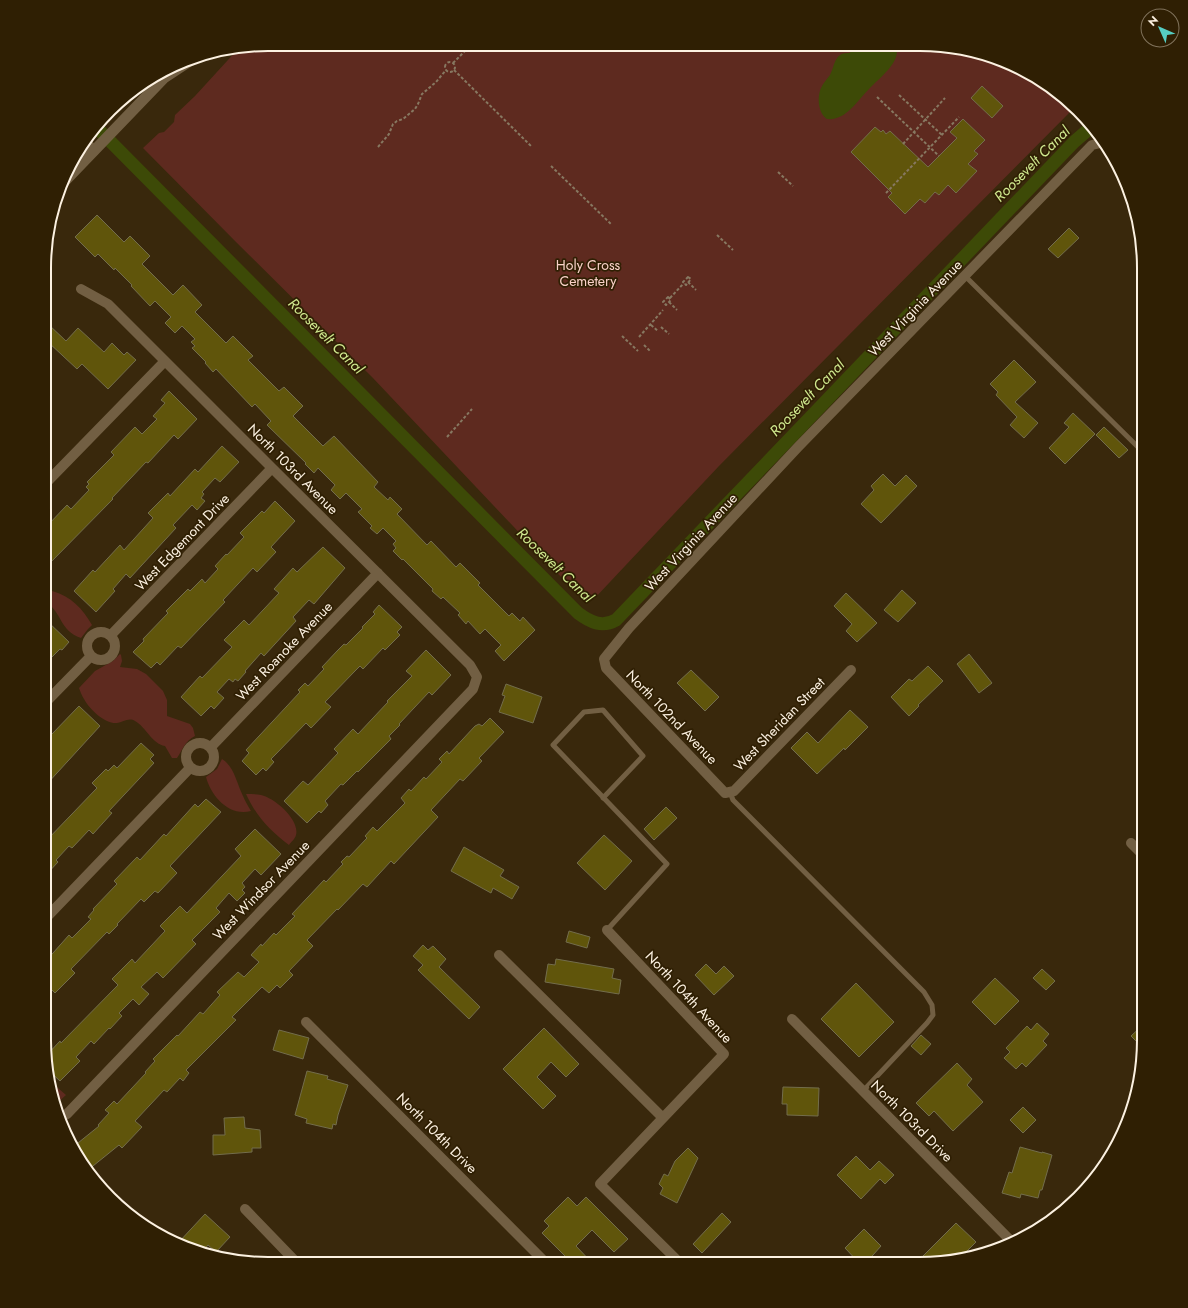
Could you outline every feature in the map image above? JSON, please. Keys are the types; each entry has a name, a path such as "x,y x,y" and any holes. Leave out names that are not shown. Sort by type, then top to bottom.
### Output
{"main road":[{"path":"73,173 161,80"}],"street":[{"name":"West Virginia Avenue","path":"604,659 630,628 792,453 1092,145 1097,144"},
{"path":"90,146 94,150"},
{"name":"North 103rd Avenue","path":"81,289 108,304 470,664 477,678"},
{"path":"51,478 165,361"},
{"name":"West Edgemont Drive","path":"111,636 272,468"},
{"name":"West Roanoke Avenue","path":"211,747 378,573"},
{"path":"102,631 107,632 115,641 112,656 103,660 94,659 91,656 88,652 87,643 92,634 102,631"},
{"path":"51,697 91,656"},
{"name":"North 102nd Avenue","path":"604,659 606,668 727,792"},
{"name":"West Sheridan Street","path":"727,792 734,791 851,670"},
{"name":"West Windsor Avenue","path":"65,1115 473,690 477,678"},
{"path":"198,743 207,744 211,747 215,756 212,765 204,771 199,772 190,768 186,756 190,747 198,743"},
{"path":"51,913 190,768"},
{"path":"1131,843 1137,849"},
{"name":"North 104th Avenue","path":"607,930 724,1054 600,1184 673,1257"},
{"path":"499,955 663,1118"},
{"name":"North 103rd Drive","path":"792,1019 1008,1238"},
{"name":"North 104th Drive","path":"306,1022 540,1257"},
{"path":"245,1209 291,1257"}],"lane":[{"path":"965,276 1137,446"},
{"path":"603,798 643,756 603,710 584,712 553,745 603,798 667,864 607,930"},
{"path":"727,792 733,800 924,992 932,1005 933,1015 927,1023 863,1091"}],"path":[{"path":"378,147 389,134 393,124 403,119 415,108 422,94 436,82 446,70 445,67 448,63 453,63 465,51"},
{"path":"453,63 455,66 454,70 532,147"},
{"path":"446,70 450,72 454,70"},
{"path":"898,95 942,135"},
{"path":"877,96 939,156"},
{"path":"903,144 945,98"},
{"path":"886,193 931,148 959,117"},
{"path":"551,166 611,224"},
{"path":"778,172 793,186"},
{"path":"717,235 733,250"},
{"path":"669,302 666,305 663,302 668,297 670,298 688,277 691,279 686,285 684,283"},
{"path":"688,282 696,290"},
{"path":"669,302 671,300 670,298"},
{"path":"669,302 677,310"},
{"path":"639,337 663,310"},
{"path":"651,325 658,331"},
{"path":"661,327 669,334"},
{"path":"622,336 638,351"},
{"path":"644,345 651,352"},
{"path":"447,437 472,409"}],"green space":[{"name":"Holy Cross Cemetery","path":"254,51 934,51 976,58 1016,73 1052,96 1070,112 719,466 594,599 580,597 372,377 143,148 159,133 164,132 174,122 175,115 195,96 233,54"},
{"path":"51,586 52,591 65,596 76,604 92,625 81,638 74,635 65,626 52,607"},
{"path":"120,654 122,661 120,667 137,669 146,674 163,691 167,700 167,716 190,724 193,728 195,736 186,743 177,758 172,758 165,746 156,742 135,721 128,720 112,723 107,721 93,711 83,698 79,688 95,671 113,661"},
{"path":"222,759 230,766 251,811 235,811 228,808 217,798 208,784 206,777 217,769"},
{"path":"246,794 267,797 285,810 294,823 296,829 296,835 289,845 264,822 254,809"},
{"path":"56,1086 66,1095 60,1101"}],"shaded area":[{"path":"852,51 897,52 893,64 851,109 840,117 827,119 822,113 819,105 821,88 830,75 838,57 844,53"}],"building":[{"path":"982,86 1003,106 992,118 971,98"},
{"path":"963,119 985,140 974,151 978,154 968,164 977,171 956,193 948,185 939,195 935,192 925,203 920,199 905,214 888,197 892,193 851,152 875,127 881,132 883,130 886,134 890,131 928,167 957,138 950,132"},
{"path":"97,215 124,242 130,236 150,256 142,264 173,295 183,285 202,305 195,312 226,343 233,336 253,356 248,360 279,391 284,387 303,406 293,416 323,446 334,436 378,482 374,487 388,500 390,497 402,509 397,514 427,545 431,541 456,567 460,563 480,583 478,585 509,616 512,613 520,621 523,617 535,630 504,661 495,651 501,645 485,629 480,634 468,621 466,624 458,615 460,613 443,597 441,599 432,591 433,589 393,551 396,548 393,544 396,541 383,528 377,534 370,528 372,526 358,512 362,509 346,493 340,499 331,490 335,485 318,468 314,473 305,464 306,463 267,425 271,421 255,404 252,407 216,369 213,372 205,363 206,362 192,348 195,346 191,342 195,339 182,326 175,333 165,323 171,317 155,301 150,306 115,268 114,270 98,254 95,257 75,237"},
{"path":"1069,228 1079,238 1058,258 1048,249"},
{"path":"51,327 66,341 78,328 104,352 112,343 124,355 127,352 136,360 108,389 82,364 77,369 51,345"},
{"path":"1014,360 1036,382 1015,402 1038,423 1024,438 1010,425 1017,417 996,395 998,392 990,384"},
{"path":"169,391 197,419 178,439 174,435 148,463 146,462 112,498 113,499 51,562 51,522 67,505 71,509 89,490 86,487 89,484 87,482 114,455 111,452 135,427 142,434 157,419 153,416 165,403 161,400"},
{"path":"1073,413 1095,434 1065,464 1049,448 1069,427 1064,423"},
{"path":"1104,427 1128,450 1119,458 1096,435"},
{"path":"222,446 239,462 220,482 215,478 202,492 204,494 201,498 205,501 197,510 192,505 173,525 176,528 130,578 126,574 113,589 115,591 96,612 74,591 93,570 95,572 120,545 124,550 153,518 148,513 168,493 170,496 195,469 198,472"},
{"path":"883,474 895,486 906,475 917,486 881,523 861,504 874,490 871,486"},
{"path":"275,501 295,521 271,547 276,552 257,572 253,568 223,600 225,602 181,648 178,646 160,665 157,662 151,668 133,652 144,641 143,639 168,613 166,611 188,589 190,591 202,579 205,583 218,569 215,566 244,537 240,533 262,511 264,513"},
{"path":"323,547 345,568 314,604 309,600 293,617 296,621 264,656 261,653 238,681 235,679 233,682 229,679 217,692 224,698 214,709 211,706 201,716 181,697 200,676 202,678 232,647 224,640 244,620 249,625 279,593 274,589 293,568 297,572"},
{"path":"902,590 916,603 898,622 884,610"},
{"path":"846,593 877,623 857,642 846,631 852,624 834,606"},
{"path":"379,605 402,627 397,632 400,635 385,650 383,648 363,669 360,666 325,702 331,707 311,728 306,723 271,759 274,762 266,771 263,768 256,775 242,761 249,753 246,750 300,692 298,690 305,683 308,686 324,669 322,667 338,650 344,644 346,645 363,628 362,627 375,614 373,612"},
{"path":"51,625 69,642 62,650 60,649 51,658"},
{"path":"426,650 451,675 432,695 429,692 389,736 391,739 358,772 357,771 343,785 341,784 325,801 328,805 321,813 319,811 307,823 284,801 303,781 308,785 338,753 334,749 353,729 358,734 388,702 387,701 412,676 406,671"},
{"path":"969,654 992,683 979,693 957,664"},
{"path":"928,666 943,681 918,705 919,706 909,716 891,697 909,679 912,681"},
{"path":"691,670 719,697 705,711 677,683"},
{"path":"506,684 542,697 533,723 499,712 505,696 502,695"},
{"path":"79,706 100,726 51,780 51,735"},
{"path":"850,710 868,727 845,750 844,748 817,774 791,748 807,732 818,743"},
{"path":"490,718 504,732 479,758 482,761 463,781 460,779 431,810 438,817 394,864 391,861 367,887 363,884 307,940 313,946 289,971 293,975 280,988 277,985 269,993 262,987 232,1017 236,1020 186,1070 189,1073 183,1081 180,1078 167,1092 164,1090 135,1121 142,1127 122,1148 119,1145 92,1167 77,1143 99,1126 98,1125 109,1113 105,1110 114,1101 117,1104 146,1073 145,1072 155,1061 153,1059 177,1035 178,1036 200,1012 203,1014 220,995 217,992 238,972 244,977 259,962 251,955 274,933 276,935 295,916 292,914 324,880 326,882 343,864 341,862 347,856 349,857 367,838 365,836 373,827 377,831 405,803 401,798 409,789 411,791 424,777 426,779 442,762 439,759 447,751 449,754 475,726 479,724 482,726"},
{"path":"141,743 154,755 150,759 154,763 109,811 112,813 93,834 89,830 72,848 69,846 56,860 58,862 51,870 51,836 97,788 92,783 106,769 108,771 114,765 117,768"},
{"path":"206,799 221,812 170,866 177,873 158,893 155,891 144,902 141,899 109,934 107,932 71,969 75,973 55,993 51,989 51,955 69,935 72,938 91,919 88,917 94,910 93,909 117,884 114,881 137,857 140,860 164,834 166,836 195,804 198,807"},
{"path":"666,807 677,818 654,840 644,829"},
{"path":"255,829 281,854 261,875 255,869 242,883 245,887 242,890 245,893 237,901 229,893 216,908 220,912 192,940 196,944 163,978 157,972 141,987 149,994 139,1005 133,999 119,1013 122,1016 110,1029 109,1028 94,1044 91,1041 76,1057 80,1061 60,1081 54,1076 51,1051 60,1041 61,1043 118,985 112,979 132,959 135,963 165,931 160,926 180,906 187,913 241,856 235,849"},
{"path":"604,835 632,861 605,890 577,863"},
{"path":"464,847 504,870 500,876 519,887 512,899 493,888 491,893 451,871"},
{"path":"569,931 590,937 587,948 566,942"},
{"path":"423,945 428,950 433,946 446,959 439,967 480,1007 469,1019 418,970 423,965 413,956"},
{"path":"556,959 614,969 612,978 621,980 619,994 545,982 548,964 555,965"},
{"path":"706,964 716,974 724,966 734,976 714,995 695,975"},
{"path":"1042,969 1055,981 1046,990 1033,978"},
{"path":"995,978 1019,1001 995,1025 972,1002"},
{"path":"856,983 894,1022 859,1057 821,1019"},
{"path":"1037,1023 1049,1034 1043,1041 1047,1045 1026,1067 1022,1063 1016,1069 1004,1058 1010,1052 1006,1048 1027,1026 1031,1030"},
{"path":"544,1028 579,1064 566,1077 551,1062 537,1077 556,1096 543,1109 503,1069"},
{"path":"279,1030 309,1038 303,1059 273,1050"},
{"path":"1137,1030 1137,1042 1131,1036"},
{"path":"921,1035 931,1044 921,1055 911,1046"},
{"path":"957,1063 972,1079 967,1085 983,1102 953,1131 934,1111 929,1116 916,1103"},
{"path":"307,1071 328,1076 327,1079 348,1085 336,1125 333,1124 332,1129 306,1123 307,1119 295,1115"},
{"path":"783,1087 819,1088 818,1116 787,1115 787,1104 782,1104"},
{"path":"1023,1107 1036,1120 1023,1133 1010,1120"},
{"path":"244,1117 245,1128 260,1130 261,1148 252,1148 252,1152 213,1155 213,1135 225,1135 224,1118"},
{"path":"1020,1147 1052,1155 1042,1190 1040,1190 1038,1198 1021,1194 1020,1198 1002,1193 1009,1172 1012,1173"},
{"path":"688,1148 698,1158 677,1203 660,1194 663,1188 659,1184 664,1174 668,1176 675,1161"},
{"path":"856,1156 870,1170 879,1161 894,1175 885,1184 880,1179 861,1199 837,1175"},
{"path":"568,1197 577,1206 586,1197 628,1239 614,1252 592,1230 576,1246 586,1257 566,1257 542,1233 549,1226 544,1221"},
{"path":"722,1213 731,1222 702,1253 693,1244"},
{"path":"205,1214 230,1237 217,1251 208,1245 206,1248 182,1239"},
{"path":"956,1223 976,1242 966,1252 934,1257 922,1257"},
{"path":"864,1229 881,1246 871,1257 853,1257 845,1248"}],"waterway":[{"name":"Roosevelt Canal","path":"100,131 578,613 596,623 606,624 616,620 1074,142 1087,130"}]}
